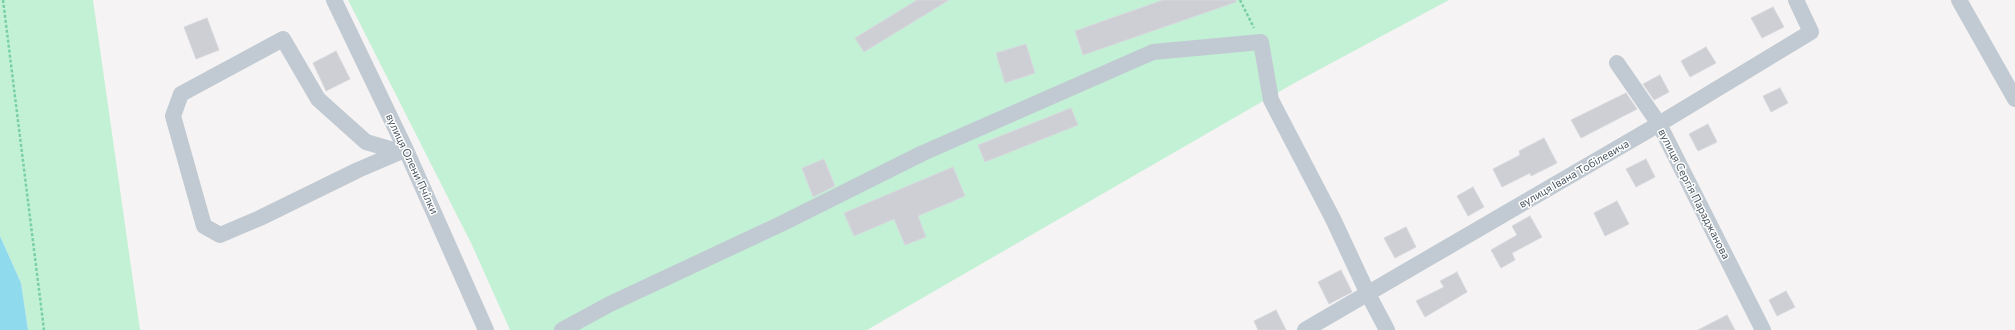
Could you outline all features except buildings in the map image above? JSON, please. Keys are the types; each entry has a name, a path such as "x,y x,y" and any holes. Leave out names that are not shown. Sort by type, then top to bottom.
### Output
{"street":[{"name":"вулиця Олени Пчілки","path":"334,0 486,330"},
{"name":"вулиця Івана Тобілевича","path":"1306,330 1659,124 1811,32 1796,0"},
{"path":"1959,0 2015,99"},
{"path":"283,39 318,99 366,142 403,151 220,235 204,226 173,116 180,94 283,39"},
{"path":"562,330 610,304 783,223 923,153 1153,52 1261,42 1271,100 1333,218 1368,294 1387,330"},
{"name":"вулиця Сергія Параджанова","path":"1617,64 1659,124 1762,330"}],"path":[{"path":"3,0 44,330"},
{"path":"1240,0 1261,42"}],"green space":[{"path":"0,0 93,0 140,330 28,330 21,283 0,236"},
{"path":"348,0 1449,0 1296,82 867,330 510,330 472,245"}],"water":[{"path":"0,236 21,283 28,330 0,330"}]}
